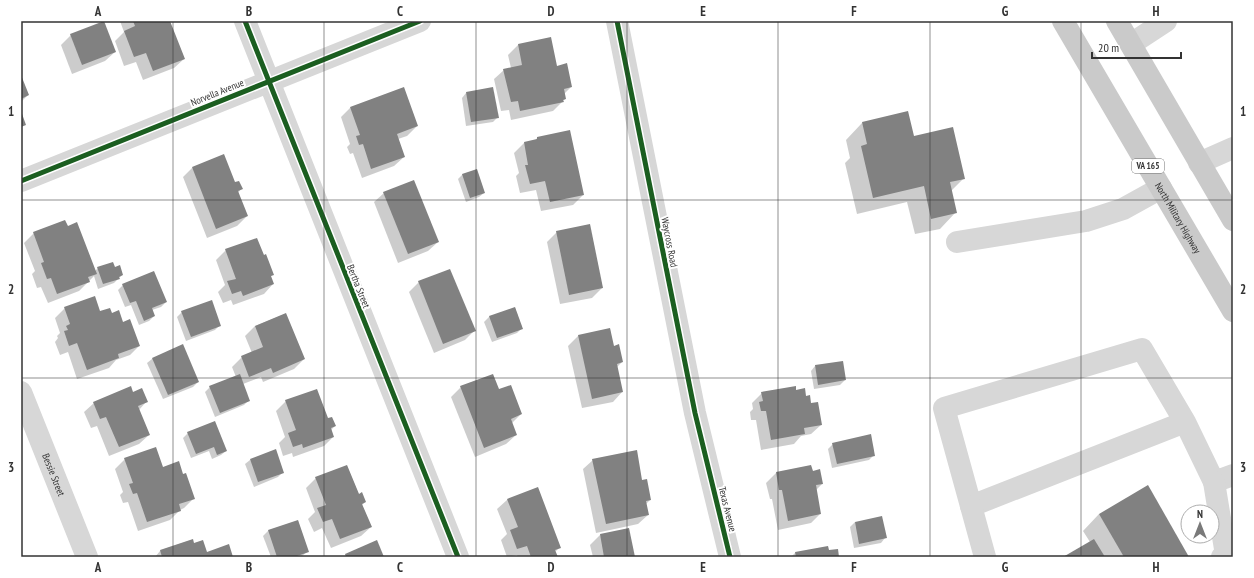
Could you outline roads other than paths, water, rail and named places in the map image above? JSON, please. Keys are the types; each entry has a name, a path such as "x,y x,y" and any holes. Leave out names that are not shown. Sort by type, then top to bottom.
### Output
{"main road":[{"name":"North Military Highway","path":"1063,21 1233,311"},
{"path":"1116,21 1131,44 1233,220"}],"street":[{"name":"Bertha Street","path":"245,21 458,557"},
{"name":"Norvella Avenue","path":"21,181 420,21"},
{"name":"Waycross Road","path":"617,21 692,397 708,466"},
{"path":"1131,44 1166,21"},
{"path":"1199,163 1233,148"},
{"path":"957,242 1086,221 1124,209 1161,188"},
{"path":"985,557 944,408 1142,349 1185,422 1224,478 1226,555 1222,557"},
{"name":"Bessie Street","path":"21,392 87,557"},
{"path":"971,506 1185,422"},
{"name":"Texas Avenue","path":"708,466 730,557"}]}
